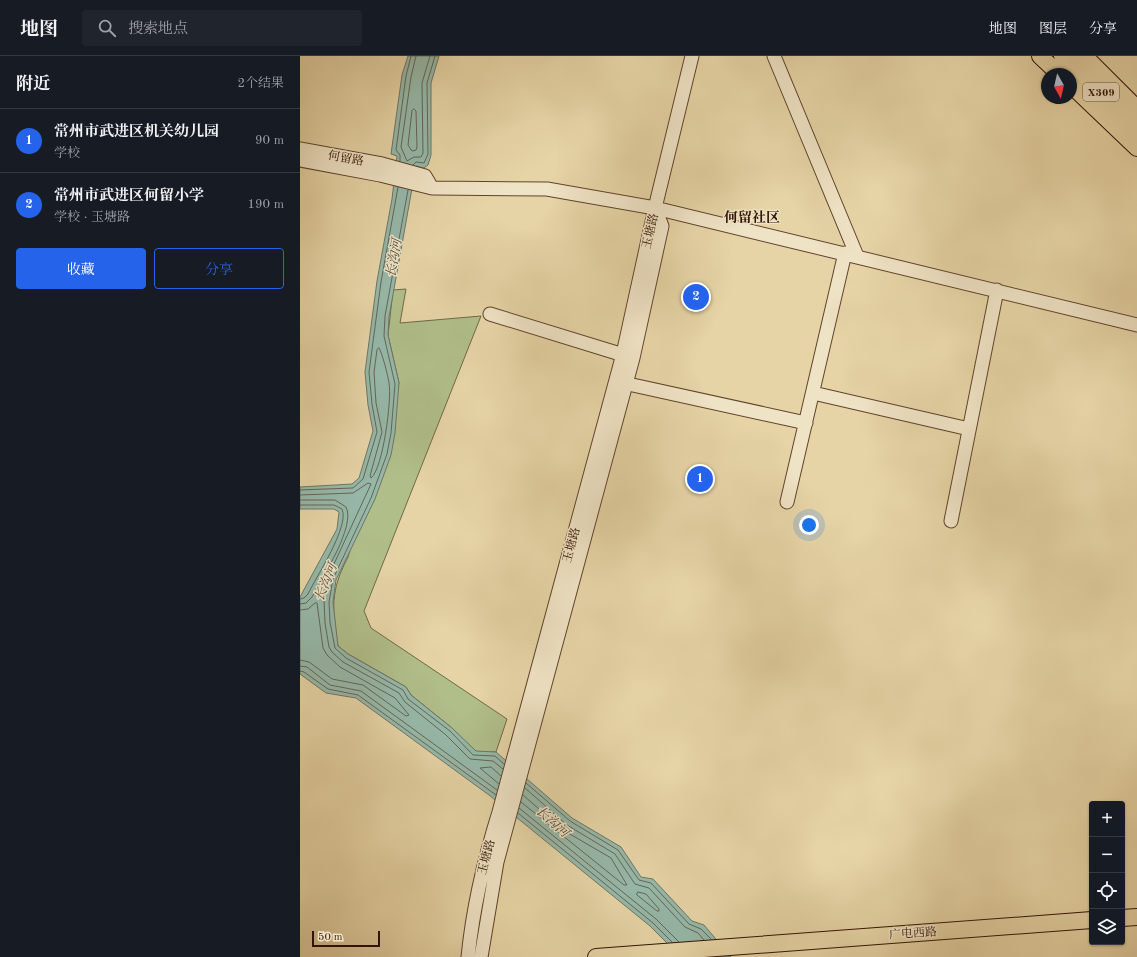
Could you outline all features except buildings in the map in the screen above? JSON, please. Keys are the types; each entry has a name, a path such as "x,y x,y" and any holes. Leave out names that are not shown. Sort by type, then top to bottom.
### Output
{"highway":[{"name":"X309","path":"1063,56 1079,69 1137,129"},
{"name":"X309","path":"1083,56 1137,110"}],"main road":[{"path":"1040,56 1053,68"},
{"path":"1094,56 1137,98"},
{"path":"1077,91 1137,148"},
{"path":"1125,918 1137,917"},
{"name":"广电西路","path":"734,953 1089,920"},
{"path":"1125,927 1137,926"},
{"name":"广电西路","path":"734,953 1089,929"},
{"path":"596,957 666,953 734,953"}],"street":[{"name":"玉塘路","path":"481,957 504,814 628,356 655,208 692,56"},
{"path":"774,56 851,255 813,393 787,502"},
{"name":"何留路","path":"300,150 390,172"},
{"name":"何留路","path":"300,160 390,172"},
{"path":"390,172 421,178 432,188 547,189 655,208 1137,325"},
{"path":"951,521 997,290"},
{"path":"490,314 628,356"},
{"path":"621,382 806,423"},
{"path":"813,393 969,429"},
{"name":"玉塘路","path":"468,957 478,887 484,859 504,814"}],"green space":[{"path":"406,289 400,323 481,316 364,611 371,628 507,719 496,752 476,752 452,728 411,695 406,687 348,654 338,646 334,621 335,590 348,557 399,383 388,335 393,290"}],"water":[{"name":"长沟河","path":"408,56 439,56 431,83 431,155 428,165 424,168 416,166 389,317 388,335 399,383 395,433 391,455 375,499 336,580 333,602 338,646 348,654 406,687 411,695 452,728 476,751 496,752 572,818 621,847 641,877 653,879 692,921 704,925 731,957 681,957 650,926 489,795 356,698 326,693 300,674 300,597 337,529 339,512 334,509 300,509 300,487 352,484 359,478 373,431 368,405 365,372 377,281 392,199 397,156 391,154 402,75"}],"place":[{"name":"常州市武进区何留小学","path":"696,297"},
{"name":"常州市武进区机关幼儿园","path":"700,479"}],"district":[{"name":"何留社区","path":"752,217"}]}
